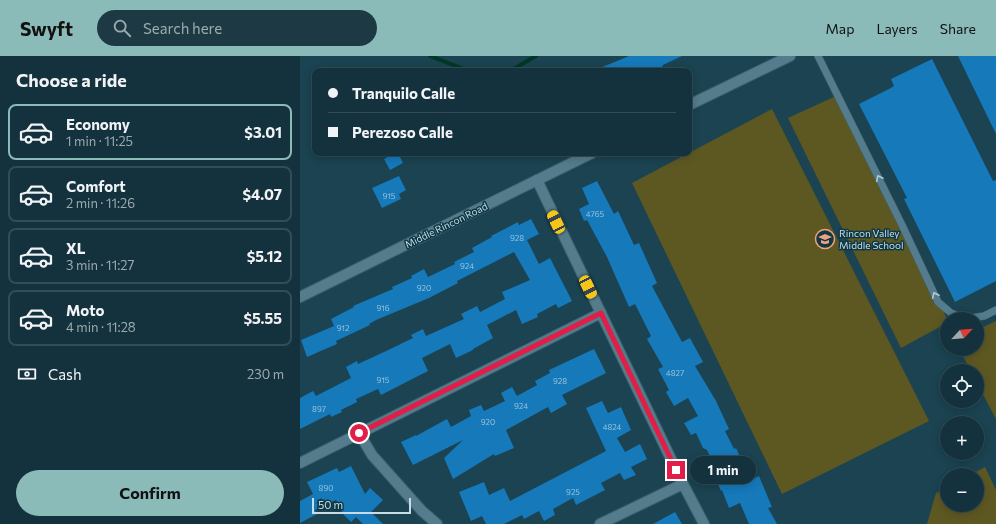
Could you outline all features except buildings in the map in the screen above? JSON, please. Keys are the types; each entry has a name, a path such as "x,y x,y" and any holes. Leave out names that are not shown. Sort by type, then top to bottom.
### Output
{"street":[{"path":"692,105 790,56"},
{"name":"Middle Rincon Road","path":"300,297 586,156"},
{"path":"537,180 683,484 704,524"},
{"path":"300,462 601,313"},
{"path":"359,433 372,455 422,510 437,524"},
{"path":"600,524 683,484"}],"lane":[{"path":"818,56 902,225 938,302 950,312"},
{"path":"984,316 996,310"}],"shaded area":[{"path":"836,96 944,312 940,312 940,327 901,348 788,118"},
{"path":"772,109 929,421 782,494 632,183 683,156 692,156 692,151"},
{"path":"996,321 996,419 984,396 984,364 967,364 963,356 984,356 984,327"},
{"path":"985,467 996,490 996,524 927,524 936,493 940,491 940,512 984,512 983,468"}],"waterway":[{"path":"430,56 461,68"},
{"path":"515,68 536,56"}],"place":[{"name":"Rincon Valley Middle School","path":"825,239"}],"route":[{"path":"359,433 601,313 676,470"}]}
